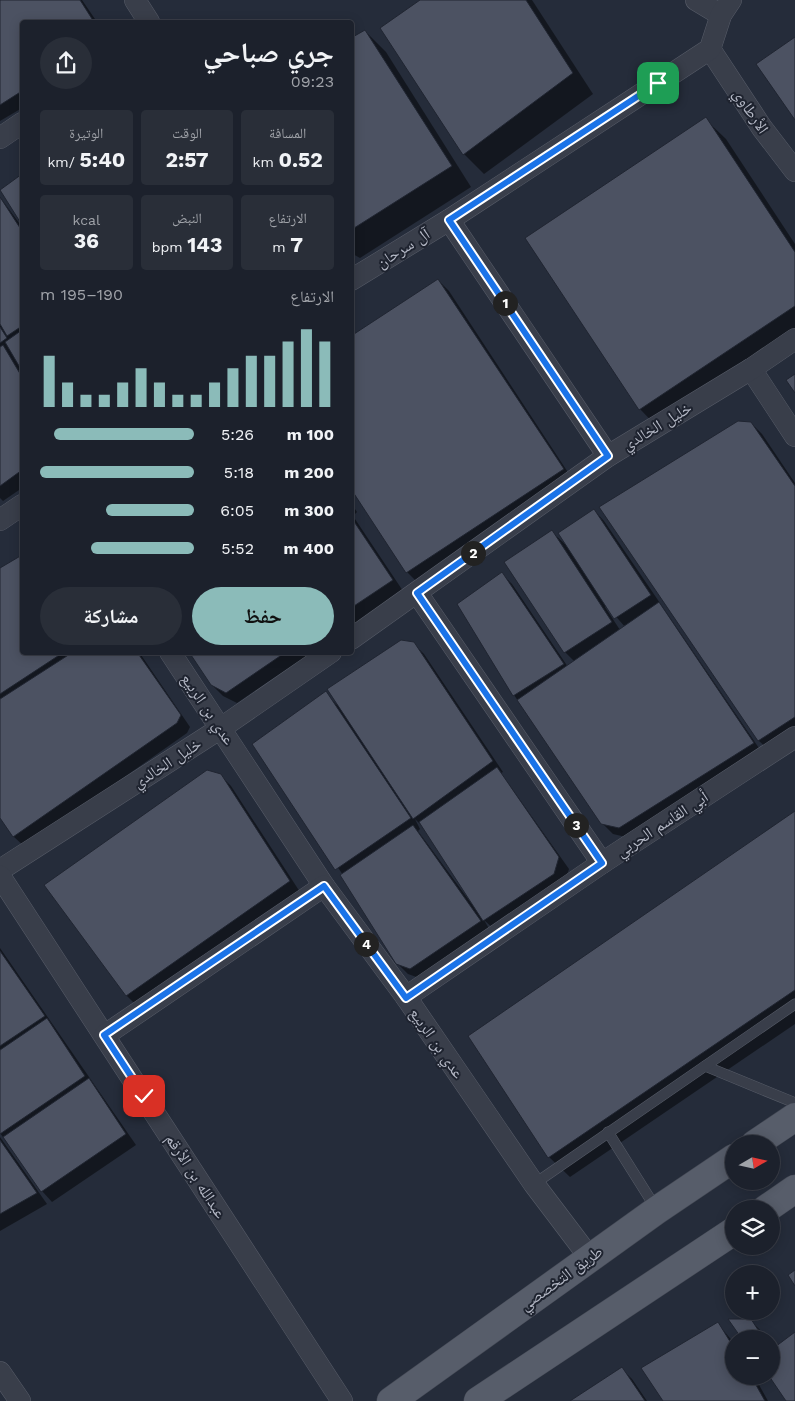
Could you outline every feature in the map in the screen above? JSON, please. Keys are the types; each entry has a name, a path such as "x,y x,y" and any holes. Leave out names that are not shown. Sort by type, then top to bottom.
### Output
{"main road":[{"path":"768,1135 795,1117"},
{"name":"طريق التخصصي","path":"391,1401 657,1210 725,1164"},
{"path":"779,1200 795,1189"},
{"path":"478,1401 725,1237"}],"street":[{"path":"135,0 148,20"},
{"path":"696,0 726,7 710,49"},
{"name":"الأرطاوي","path":"710,49 762,128 795,171"},
{"name":"آل سرحان","path":"354,278 449,220 710,49"},
{"path":"0,138 20,124"},
{"path":"449,220 608,456"},
{"name":"خليل الخالدي","path":"354,637 608,456 751,369 795,339"},
{"path":"751,369 795,436"},
{"path":"0,520 20,506"},
{"path":"417,593 602,863"},
{"name":"عدي بن الربيع","path":"172,655 324,886 406,998 534,1184 590,1258"},
{"name":"خليل الخالدي","path":"0,870 221,728 327,655"},
{"name":"أبي القاسم الحربي","path":"406,998 602,863 795,736"},
{"name":"عبدالله بن الأرقم","path":"0,876 342,1401"},
{"path":"104,1035 324,886"},
{"path":"0,1372 20,1401"}],"lane":[{"path":"534,1184 795,1004"},
{"path":"705,1066 795,1103"},
{"path":"608,1132 657,1210"}],"building":[{"path":"0,0 80,0 93,20 20,20 20,92 0,105"},
{"path":"420,0 526,0 573,73 463,155 380,28"},
{"path":"365,30 452,166 354,228 354,36"},
{"path":"795,37 795,120 756,64"},
{"path":"706,117 795,252 795,306 639,410 525,238"},
{"path":"20,175 20,222 0,190"},
{"path":"0,197 20,228 20,327 7,336 0,324"},
{"path":"438,279 564,469 406,573 354,494 354,334"},
{"path":"0,327 7,338 0,343"},
{"path":"20,331 20,368 5,342"},
{"path":"3,345 20,374 20,471 0,486 0,347"},
{"path":"795,374 795,393 786,380"},
{"path":"738,421 751,422 795,486 795,717 758,741 599,507"},
{"path":"594,509 651,595 614,619 558,533"},
{"path":"354,522 393,580 354,606"},
{"path":"552,530 612,622 564,653 504,562"},
{"path":"20,556 20,655 59,655 0,694 0,568"},
{"path":"502,572 564,664 513,696 457,604"},
{"path":"659,602 754,743 619,828 601,824 517,700"},
{"path":"401,640 414,642 493,761 413,819 327,689"},
{"path":"68,655 139,655 181,715 177,723 13,837 0,818 0,699"},
{"path":"191,655 282,655 226,693 211,685"},
{"path":"326,691 411,818 335,870 252,744"},
{"path":"497,767 559,857 554,874 483,921 419,822"},
{"path":"207,770 221,774 290,881 126,996 44,885"},
{"path":"795,811 795,990 548,1158 468,1036"},
{"path":"413,825 481,921 410,969 396,964 340,875"},
{"path":"0,951 45,1016 0,1046"},
{"path":"47,1018 85,1076 0,1134 0,1050"},
{"path":"89,1078 126,1134 41,1192 3,1137"},
{"path":"0,1140 37,1193 0,1214"},
{"path":"795,1270 795,1286 788,1275"},
{"path":"729,1320 752,1320 758,1330 736,1330"},
{"path":"718,1322 725,1333 725,1385 756,1385 765,1401 663,1401 641,1368"},
{"path":"795,1332 795,1401 786,1401 775,1385 780,1385 780,1343"},
{"path":"622,1367 645,1401 570,1401"}],"route":[{"path":"144,1096 104,1035 324,886 406,998 602,863 417,593 608,456 449,220 658,83"}]}
